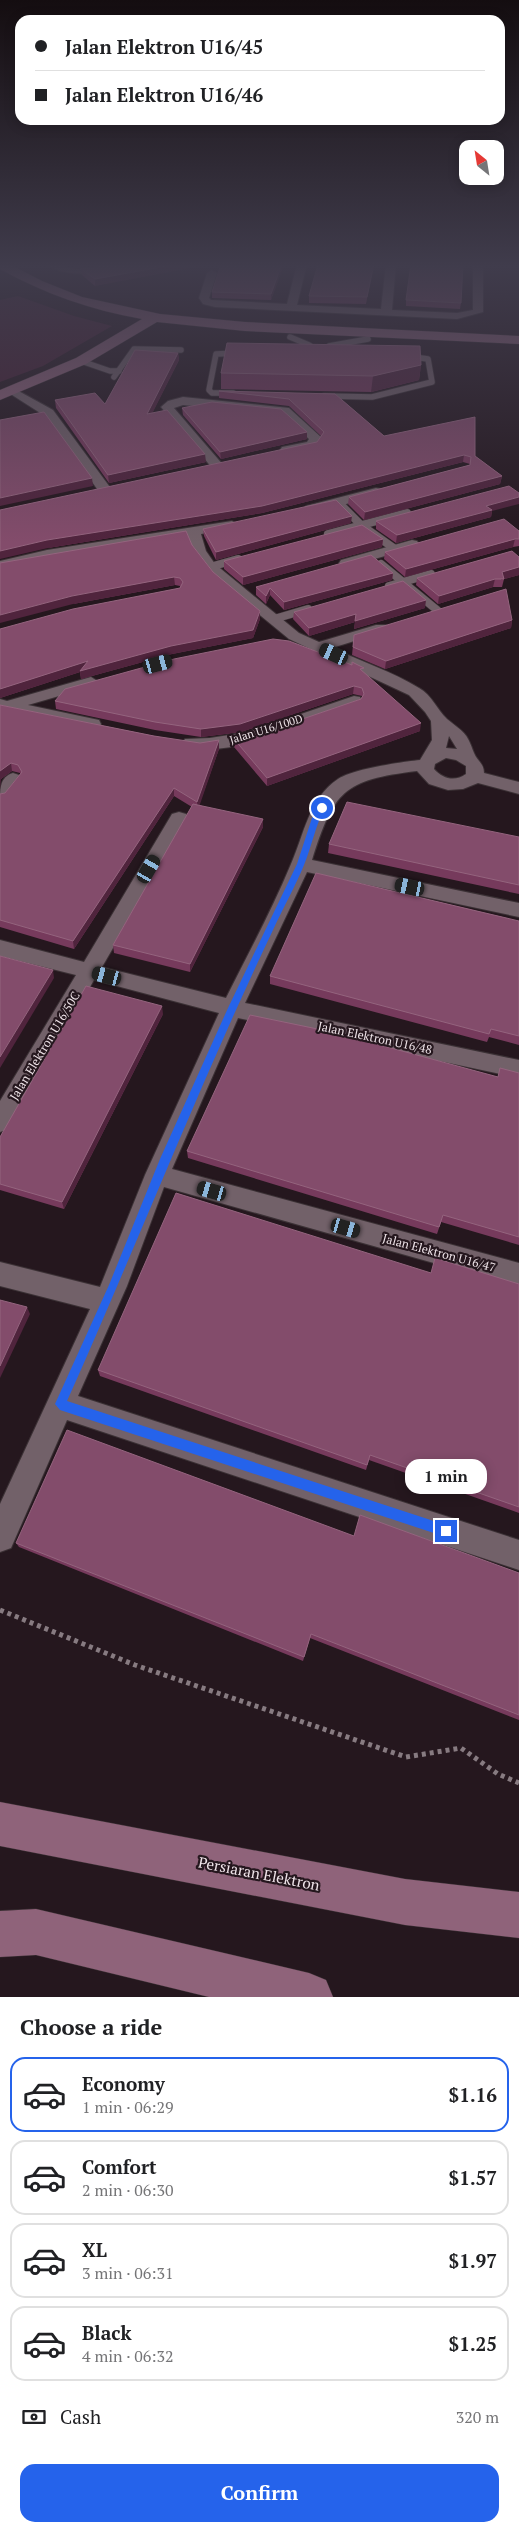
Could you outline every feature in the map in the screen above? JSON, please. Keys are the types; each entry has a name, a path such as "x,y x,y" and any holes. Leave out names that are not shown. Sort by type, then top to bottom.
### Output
{"main road":[{"path":"6,393 87,357"},
{"name":"Persiaran Elektron","path":"0,1824 405,1902 519,1915"},
{"path":"0,1934 36,1932 309,1997"}],"street":[{"path":"6,393 49,413 105,490"},
{"path":"200,470 223,465 168,407 172,404 183,401 286,410 316,438 311,445 274,453"},
{"path":"294,513 386,489"},
{"path":"0,565 79,548 193,532 248,522"},
{"path":"193,532 199,551 210,567 294,636 415,692 432,709 439,720 459,735 466,744 466,757"},
{"path":"334,566 423,542"},
{"path":"242,592 260,587"},
{"path":"419,616 455,605"},
{"path":"319,647 392,624"},
{"path":"275,640 294,636"},
{"path":"4,705 103,678"},
{"name":"Jalan U16/100D","path":"174,740 202,744 243,739 354,701"},
{"path":"4,705 109,728"},
{"path":"439,720 441,740 429,761 428,775 440,783 464,783 475,776 519,788"},
{"path":"0,1537 107,1301 158,1176 232,1008 301,864 316,818 328,799 344,782 389,769 429,761 453,753 466,757 475,766 475,776"},
{"path":"0,795 13,779"},
{"name":"Jalan Elektron U16/50C","path":"0,1122 179,818"},
{"path":"301,864 519,910"},
{"name":"Jalan Elektron U16/48","path":"0,948 232,1008 519,1069"},
{"name":"Jalan Elektron U16/47","path":"158,1176 519,1275"},
{"path":"0,1274 107,1301"},
{"path":"60,1404 519,1555"}],"lane":[{"path":"114,377 128,357"},
{"path":"215,357 209,390 212,393 240,394"},
{"path":"316,395 372,397 432,382 428,360 411,357"},
{"path":"81,361 110,371 119,371"},
{"path":"338,502 361,525 395,549"},
{"path":"323,535 418,510"},
{"path":"371,556 437,610"},
{"path":"210,567 248,557"},
{"path":"385,587 440,572"},
{"path":"274,619 320,606"}],"path":[{"path":"0,1610 135,1664 406,1756 461,1748 498,1774 519,1782"}],"shaded area":[{"path":"0,357 58,357 43,366 0,382"}],"building":[{"path":"131,357 176,357 147,414 167,410 205,454 108,475 55,400 95,393 105,404"},
{"path":"224,357 421,357 421,365 373,376 221,373"},
{"path":"219,391 335,394 384,436 475,417 475,456 502,476 365,512 349,497 470,465 471,457 464,455 262,506 47,540 0,551 0,510 317,442 324,432 289,399"},
{"path":"212,402 281,409 307,432 220,452 182,408"},
{"path":"44,412 92,478 0,498 0,420"},
{"path":"509,486 519,493 519,497 486,506 492,510 397,535 376,521"},
{"path":"336,500 352,516 216,552 203,529"},
{"path":"504,519 519,531 519,539 406,569 385,552"},
{"path":"362,525 383,539 243,577 224,561"},
{"path":"186,531 192,545 213,572 260,611 253,630 171,646 80,671 88,661 0,689 0,629 73,609 180,588 183,582 180,578 174,577 72,596 0,615 0,563"},
{"path":"512,551 519,557 519,567 502,572 504,579 495,579 439,596 417,578"},
{"path":"371,555 393,573 284,602 270,588 266,596 256,587"},
{"path":"403,581 426,600 355,621 356,614 309,628 294,612"},
{"path":"506,589 512,620 386,661 353,647 354,635"},
{"path":"273,639 289,641 352,665 352,662 364,668 360,669 421,723 267,778 234,739 250,737 361,699 364,694 362,688 354,686 240,724 201,729 155,722 55,701 65,689 174,659"},
{"path":"0,705 154,736 200,743 219,740 197,802 174,788 73,941 0,920 0,794 5,793 22,772 18,765 11,763 0,771"},
{"path":"347,802 519,837 519,885 329,844"},
{"path":"193,804 263,819 190,964 113,945"},
{"path":"316,873 519,921 519,1036 491,1029 489,1034 270,976"},
{"path":"0,956 53,970 0,1057"},
{"path":"86,986 162,1006 62,1202 0,1184 0,1137"},
{"path":"250,1015 332,1032 498,1077 500,1068 519,1073 519,1237 443,1215 439,1227 187,1151"},
{"path":"176,1193 431,1273 435,1258 519,1284 519,1507 370,1455 367,1465 98,1370"},
{"path":"0,1300 27,1307 0,1366"},
{"path":"67,1430 354,1536 360,1515 519,1573 519,1715 311,1634 304,1657 16,1543"}],"route":[{"path":"322,808 316,818 301,864 232,1008 165,1159 114,1286 60,1404 446,1531"}]}
